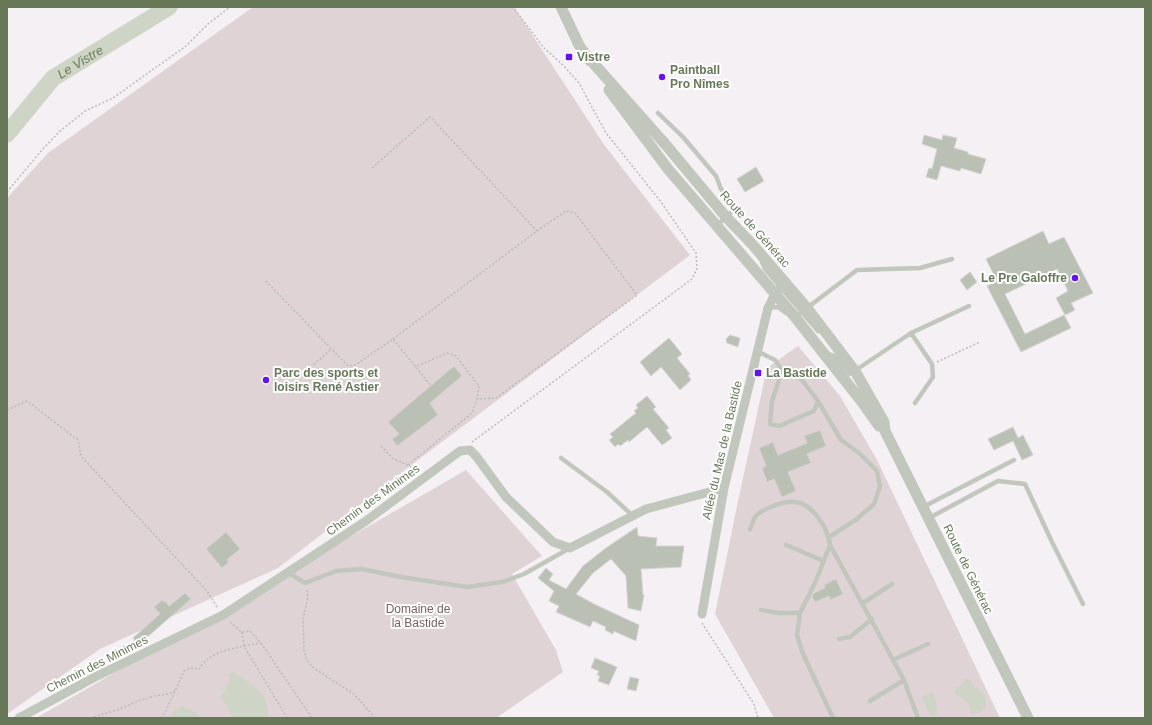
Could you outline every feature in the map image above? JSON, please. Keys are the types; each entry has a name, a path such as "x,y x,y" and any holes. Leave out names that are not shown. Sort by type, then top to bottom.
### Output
{"street":[{"name":"Route de Générac","path":"561,7 579,45 629,118 684,188 720,222 752,244 801,312 820,350 885,431 1028,718"},
{"name":"Route de Générac","path":"587,56 666,145 720,222 778,291 839,350 855,371 884,422 885,431"},
{"name":"Allée du Mas de la Bastide","path":"702,614 724,488 768,308 778,291"},
{"path":"460,451 470,450 506,497 553,542 570,548 646,509 724,488"},
{"name":"Chemin des Minimes","path":"19,718 95,677 225,618 366,521 460,451"}],"lane":[{"path":"658,113 683,137 716,176 721,189 738,207 720,222"},
{"path":"752,244 778,291"},
{"path":"801,312 857,270 920,268 952,259"},
{"path":"820,350 834,356 850,374 911,333 969,306"},
{"path":"768,308 778,307 789,315 847,386 862,402"},
{"path":"911,333 932,364 933,377 915,403"},
{"path":"757,351 775,360 780,367 781,374 772,401 770,424 779,426 814,411 818,401"},
{"path":"781,374 790,372 802,380 818,401 841,440 859,453 877,471 880,486 874,504 857,519 829,537"},
{"path":"561,458 607,492 632,516"},
{"path":"923,507 1014,460"},
{"path":"929,518 998,481 1025,484 1083,604"},
{"path":"750,528 756,516 766,509 780,503 796,502 808,508 817,515 829,537 830,545 872,619 904,680 918,718"},
{"path":"786,545 824,562"},
{"path":"830,545 815,584 800,613 798,635 803,654 834,718"},
{"path":"289,573 305,583 336,571 362,569 400,577 466,587 502,582 524,574 570,548"},
{"path":"863,603 892,584"},
{"path":"762,610 780,613 800,613"},
{"path":"839,639 850,637 872,619"},
{"path":"893,660 928,644"},
{"path":"870,701 904,680"}],"path":[{"path":"7,192 59,132 85,111 113,98 186,46 208,24 230,7"},
{"path":"460,451 692,278 697,269 696,253 661,202 606,132 579,83 563,65 544,48 513,7"},
{"path":"372,168 430,117 537,231"},
{"path":"266,281 347,365 354,366 393,339 537,231 566,211 575,213 637,295 496,398 477,399"},
{"path":"393,339 436,392 437,397"},
{"path":"932,364 980,342"},
{"path":"308,370 331,349"},
{"path":"408,465 472,413 477,399 479,386 456,356 447,353 416,367"},
{"path":"7,410 27,401 78,440 81,456 207,591 225,618 242,632 244,646 287,718"},
{"path":"381,446 392,458 410,466 420,480"},
{"path":"305,583 308,597 303,619 304,650 306,658 312,666 354,694 375,718"},
{"path":"702,614 702,622 706,631 754,704 758,718"},
{"path":"242,632 250,631 261,643 312,718"},
{"path":"161,718 165,713 184,671 190,668 199,669 206,660 214,655 244,646 261,643"},
{"path":"90,718 117,710 141,700 175,692"}],"green space":[{"name":"Parc des sports et loisirs René Astier","path":"253,7 514,7 605,146 690,255 410,466 278,568 100,649 7,714 7,198 48,153"},
{"path":"798,346 840,396 877,460 1000,718 774,718 715,614 767,368"},
{"name":"Domaine de la Bastide","path":"466,470 542,556 512,574 556,650 563,672 496,718 36,718"}],"shaded area":[{"path":"234,672 254,686 263,695 266,701 268,718 233,718 220,696 228,686 229,674"},
{"path":"964,679 971,680 974,687 985,697 986,707 976,714 971,714 970,707 967,702 957,696 955,692 956,688 962,685"},
{"path":"933,692 937,704 937,714 934,716 930,715 922,697"},
{"path":"183,706 196,713 198,718 168,718 177,709"}],"building":[{"path":"924,135 942,140 943,135 957,138 954,148 986,159 981,174 961,168 960,171 941,166 937,180 926,177 929,168 932,169 937,149 922,144"},
{"path":"756,167 764,181 745,192 737,179"},
{"path":"1043,231 1049,244 1064,237 1093,293 1071,303 1075,310 1065,315 1056,298 1068,291 1057,269 1005,294 1025,334 1064,315 1071,328 1021,352 987,286 997,281 986,259"},
{"path":"970,272 977,282 967,290 960,280"},
{"path":"730,335 740,338 738,347 727,343 726,339"},
{"path":"669,338 682,354 677,358 690,374 688,375 691,380 680,390 661,367 651,376 640,362"},
{"path":"454,366 462,376 430,403 438,415 397,446 392,439 399,434 388,422"},
{"path":"647,396 656,407 653,409 669,428 666,430 672,438 662,445 647,427 629,442 628,440 620,446 618,444 615,447 609,440 613,437 610,434 636,413 634,411 638,408 636,405"},
{"path":"1013,427 1018,438 1023,435 1033,455 1022,460 1013,441 994,450 988,439"},
{"path":"820,430 826,446 807,454 811,463 788,472 796,491 782,497 774,479 767,482 762,468 766,466 759,448 773,442 778,455 807,443 804,436"},
{"path":"637,527 638,536 657,538 656,546 684,546 681,567 641,569 644,595 641,611 628,608 626,576 611,559 593,573 576,594 639,625 636,641 614,631 613,634 605,630 606,627 593,621 590,627 556,612 559,606 549,601 554,591 538,578 546,568 553,574 549,580 566,589 583,566"},
{"path":"226,532 240,549 227,560 229,562 222,568 206,549"},
{"path":"836,579 843,594 830,600 829,596 815,602 812,597 814,593 825,588 824,585"},
{"path":"185,593 191,599 138,645 133,638 160,614 154,607 162,600 169,606"},
{"path":"595,658 617,667 609,685 598,681 600,676 597,675 599,671 591,668"},
{"path":"630,677 639,679 636,691 627,689"}],"waterway":[{"name":"Le Vistre","path":"7,134 53,78 169,7"}],"place":[{"name":"Vistre","path":"569,57"},
{"name":"Paintball Pro Nîmes","path":"662,77"},
{"name":"Le Pre Galoffre","path":"1075,278"},
{"name":"La Bastide","path":"758,373"},
{"name":"Parc des sports et loisirs René Astier","path":"266,380"}]}
